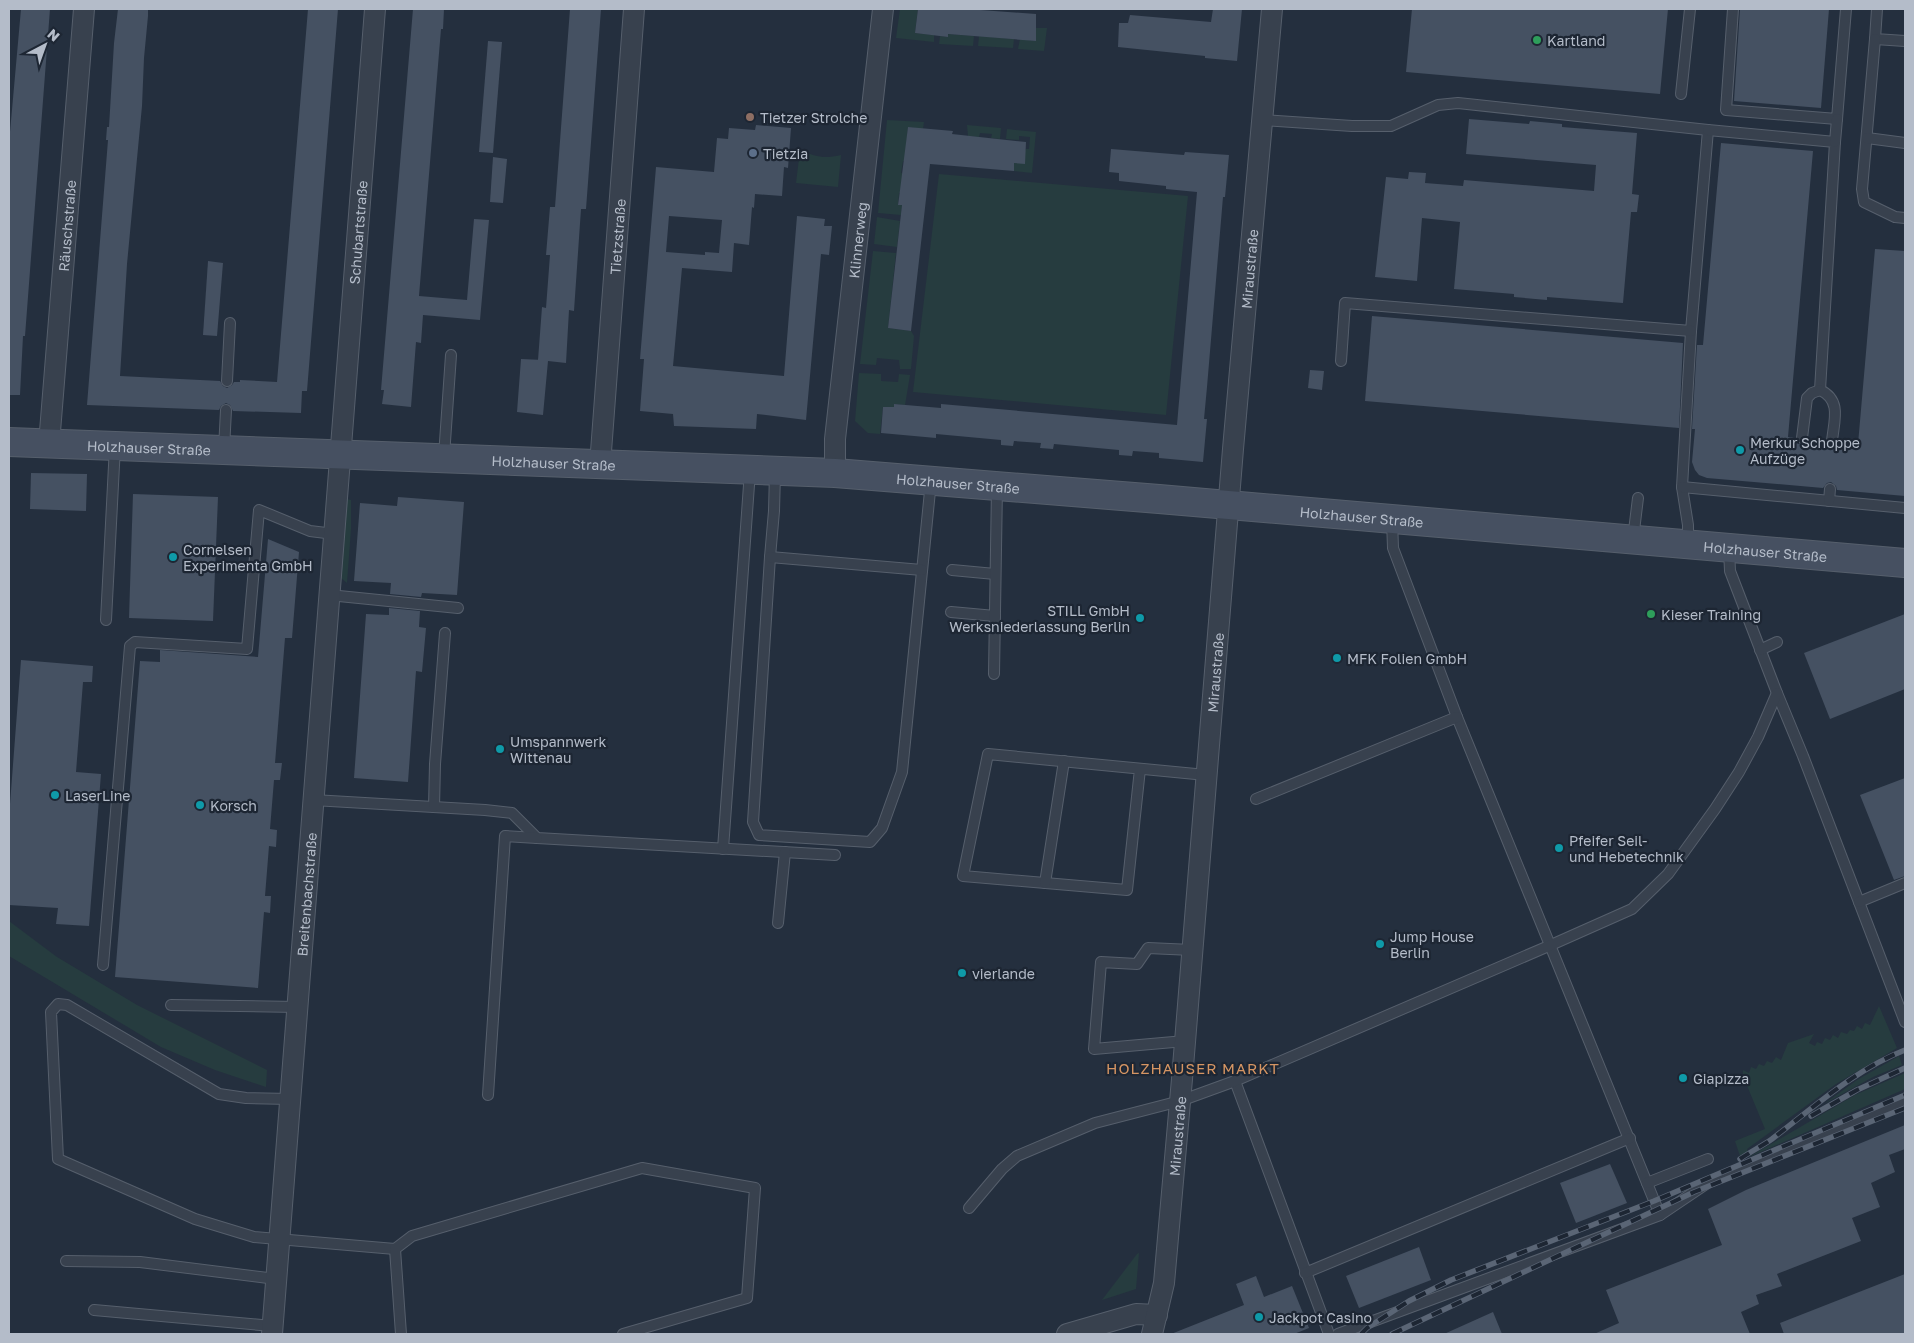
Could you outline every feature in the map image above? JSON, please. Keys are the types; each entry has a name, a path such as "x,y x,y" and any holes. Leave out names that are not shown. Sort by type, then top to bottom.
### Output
{"main road":[{"name":"Holzhauser Straße","path":"9,442 835,473 998,485 1905,563"}],"street":[{"name":"Räuschstraße","path":"49,444 84,9"},
{"name":"Schubartstraße","path":"340,455 375,9"},
{"name":"Tietzstraße","path":"600,465 634,9"},
{"name":"Klinnerweg","path":"835,473 835,439 883,9"},
{"name":"Miraustraße","path":"1152,1334 1164,1282 1272,9"},
{"name":"Breitenbachstraße","path":"272,1330 340,455"},
{"path":"1067,1334 1136,1314 1157,1314"}],"lane":[{"path":"1680,94 1690,9"},
{"path":"1733,9 1726,110 1836,119"},
{"path":"1820,390 1836,119 1846,9"},
{"path":"1877,9 1862,189 1864,202 1895,217 1905,218"},
{"path":"1875,40 1905,41"},
{"path":"1263,120 1343,130 1390,126 1438,105 1458,103 1835,142"},
{"path":"1688,545 1688,525 1682,487 1691,331 1708,130"},
{"path":"1867,138 1905,143"},
{"path":"1341,361 1345,303 1691,331"},
{"path":"227,381 230,323"},
{"path":"444,459 450,355"},
{"path":"1802,438 1807,398 1812,393 1820,390 1828,394 1833,400 1835,407 1832,441"},
{"path":"224,450 226,410"},
{"path":"106,620 115,446"},
{"path":"763,471 774,511 753,822 759,835 870,842 882,828 902,772 931,480"},
{"path":"723,849 763,471"},
{"path":"994,674 998,485"},
{"path":"1799,486 1799,498"},
{"path":"1682,487 1905,508"},
{"path":"1829,500 1830,489"},
{"path":"1633,540 1638,498"},
{"path":"103,965 130,646 136,642 247,649 259,510 310,532 334,534"},
{"path":"1392,519 1393,548 1457,717 1660,1215"},
{"path":"1729,548 1728,567 1777,693 1804,756 1905,1022"},
{"path":"770,557 922,570"},
{"path":"952,570 996,574"},
{"path":"329,595 458,608"},
{"path":"951,612 995,616"},
{"path":"434,806 435,764 445,633"},
{"path":"1760,650 1777,642"},
{"path":"969,1208 1002,1169 1017,1156 1095,1124 1180,1101 1235,1081 1632,909 1668,874 1710,816 1739,772 1758,736 1777,693"},
{"path":"1256,799 1457,717"},
{"path":"1140,768 1127,890 963,876 988,754 1206,774"},
{"path":"1045,883 1064,761"},
{"path":"313,800 434,806 512,813 537,838"},
{"path":"488,1096 505,836 835,855"},
{"path":"778,923 785,852"},
{"path":"1859,902 1905,883"},
{"path":"1185,1041 1094,1049 1100,962 1136,964 1148,948 1192,950"},
{"path":"290,1099 246,1098 219,1094 67,1005 58,1004 51,1012 58,1159 195,1219 254,1237 279,1241 395,1249 412,1236 642,1168 755,1188 747,1298 623,1334"},
{"path":"171,1005 297,1007"},
{"path":"1235,1081 1328,1334"},
{"path":"1338,1334 1660,1215 1709,1182 1905,1101"},
{"path":"1305,1273 1630,1138"},
{"path":"1647,1183 1708,1159"},
{"path":"395,1249 401,1334"},
{"path":"66,1261 140,1262 276,1279"},
{"path":"94,1310 272,1330"}],"green space":[{"path":"900,9 918,9 915,33 934,35 934,42 896,38"},
{"path":"1036,28 1047,28 1044,51 1018,49 1020,39 1035,41"},
{"path":"948,34 974,36 973,46 939,44 940,36 948,37"},
{"path":"979,36 1014,39 1013,48 978,46"},
{"path":"887,120 924,122 923,129 908,127 905,161 903,161 901,173 906,174 904,193 899,193 898,204 902,205 901,215 878,213"},
{"path":"967,125 1001,128 1000,139 991,138 992,134 980,133 979,137 968,136"},
{"path":"1007,129 1036,132 1032,173 1014,171 1014,163 1026,149 1029,149 1030,137 1019,136 1019,140 1006,139"},
{"path":"800,150 820,157 841,155 838,187 796,183"},
{"path":"939,174 1188,196 1166,415 913,392"},
{"path":"877,217 900,221 897,247 874,244"},
{"path":"873,251 896,253 888,328 911,331 914,336 911,369 900,369 899,360 877,358 876,365 860,364"},
{"path":"859,373 881,374 881,381 898,382 899,374 910,375 905,405 895,404 894,407 883,407 880,434 868,433 855,421"},
{"path":"347,499 351,500 351,529 347,583 341,578"},
{"path":"9,921 57,957 137,1005 267,1070 266,1087 215,1070 161,1047 9,956"},
{"path":"1879,1006 1897,1048 1836,1084 1747,1149 1748,1152 1740,1156 1735,1141 1765,1129 1743,1076 1743,1070 1749,1073 1751,1067 1756,1069 1759,1064 1764,1066 1767,1061 1772,1063 1776,1057 1781,1060 1788,1043 1814,1034 1809,1043 1815,1046 1817,1042 1822,1044 1825,1038 1830,1040 1833,1035 1838,1038 1841,1032 1847,1034 1850,1030 1854,1031 1857,1026 1862,1029 1865,1023 1870,1025"},
{"path":"1899,1056 1902,1065 1873,1077 1824,1104 1857,1080"},
{"path":"1905,1073 1905,1089 1747,1158 1855,1095"},
{"path":"1139,1253 1136,1289 1102,1300 1137,1254"}],"building":[{"path":"21,9 50,9 25,336 23,336 20,395 9,395 9,143"},
{"path":"118,9 148,9 142,106 127,264 120,376 220,381 227,388 234,382 240,382 240,380 277,382 308,9 338,9 307,391 302,391 301,413 233,411 230,405 226,403 219,410 87,405 108,140 106,140 107,127 109,127"},
{"path":"413,9 444,9 419,296 467,300 474,219 489,220 480,320 423,315 421,343 416,342 411,407 382,404 384,390 381,390"},
{"path":"570,9 601,9 586,209 581,209 574,311 569,310 566,363 548,361 543,415 517,412 521,359 538,360 542,307 546,308 550,255 546,255 550,207 555,207"},
{"path":"918,9 967,9 1036,14 1036,41 948,34 948,37 915,33"},
{"path":"1213,9 1242,9 1237,61 1118,47 1119,23 1128,23 1130,15 1211,22"},
{"name":"Kartland","path":"1412,9 1668,9 1660,94 1406,72"},
{"path":"1740,9 1829,9 1821,108 1734,101"},
{"path":"488,41 502,42 493,153 479,152"},
{"path":"1469,119 1529,124 1530,121 1562,124 1562,127 1637,133 1632,194 1639,195 1637,212 1631,212 1623,303 1547,297 1547,300 1514,297 1514,294 1454,289 1460,222 1422,218 1417,281 1375,277 1386,177 1408,179 1409,172 1426,173 1425,183 1463,186 1464,180 1594,191 1596,165 1466,154"},
{"path":"756,125 791,128 788,168 784,167 782,196 755,194 749,245 734,243 732,272 682,268 673,366 784,376 797,216 825,219 824,226 832,226 829,255 821,254 806,420 757,414 756,429 674,426 673,414 640,411 644,359 640,359 656,167 714,172 717,138 728,139 729,128 755,130","holes":["669,216 722,220 719,253 705,252 705,255 666,252"]},
{"path":"908,127 953,131 952,134 1026,142 1025,164 1014,163 1014,171 930,164 911,331 888,328 902,205 898,205"},
{"path":"1721,143 1813,151 1788,437 1795,438 1798,444 1805,444 1809,439 1825,441 1827,446 1832,448 1837,446 1839,442 1858,444 1875,249 1905,251 1905,496 1837,490 1836,486 1831,482 1827,483 1823,488 1707,478 1699,475 1695,470 1692,462 1695,429 1692,429 1697,345 1703,345"},
{"path":"1111,149 1184,155 1185,152 1229,155 1225,197 1223,197 1204,419 1207,419 1203,462 1159,458 1159,453 1133,451 1132,456 1119,455 1119,450 1054,444 1053,449 1040,448 1041,443 1014,441 1013,446 1001,445 1001,440 936,434 936,438 881,433 883,407 894,407 894,404 941,408 941,404 1177,425 1197,192 1166,189 1166,186 1119,181 1119,173 1109,172"},
{"path":"493,157 507,159 503,203 490,202"},
{"path":"208,261 223,263 217,336 203,335"},
{"path":"1372,316 1683,343 1679,428 1365,401"},
{"path":"1310,370 1324,371 1322,390 1308,388"},
{"path":"31,473 87,474 86,511 30,509"},
{"name":"Cornelsen Experimenta GmbH","path":"133,494 218,497 213,621 129,618"},
{"path":"398,497 464,502 457,595 422,593 421,597 390,594 391,583 354,581 360,503 397,506"},
{"name":"Korsch","path":"268,539 299,552 292,638 285,638 275,763 282,763 280,780 274,780 270,829 277,830 276,847 269,846 265,896 271,896 270,913 264,912 258,988 115,977 140,661 160,662 160,650 258,657"},
{"path":"389,608 420,611 419,627 426,628 422,672 416,671 408,782 354,778 366,614 389,615"},
{"path":"1905,614 1905,689 1830,719 1804,653"},
{"name":"LaserLine","path":"21,660 93,666 92,682 83,682 76,772 101,774 89,926 56,924 58,908 9,905 9,817"},
{"path":"1905,778 1905,876 1894,880 1860,795"},
{"path":"1905,1125 1905,1149 1889,1155 1895,1172 1871,1183 1880,1207 1852,1218 1861,1241 1777,1274 1782,1286 1756,1295 1759,1304 1741,1312 1750,1334 1594,1334 1619,1323 1606,1290 1722,1245 1708,1209 1746,1190"},
{"path":"1610,1164 1627,1203 1576,1223 1560,1183"},
{"path":"1419,1247 1431,1280 1359,1308 1346,1276"},
{"path":"1905,1274 1905,1334 1784,1334 1780,1323"},
{"name":"Jackpot Casino","path":"1256,1276 1264,1297 1292,1286 1309,1328 1294,1334 1171,1334 1244,1305 1236,1284"},
{"path":"1493,1312 1502,1334 1444,1334"}],"railway":[{"path":"1740,1159 1772,1139 1852,1078 1869,1067 1905,1050"},
{"path":"1811,1116 1857,1090 1905,1068"},
{"path":"1361,1334 1367,1328 1409,1301 1451,1280 1654,1201 1905,1095"},
{"path":"1392,1334 1694,1192 1905,1108"}],"place":[{"name":"Kartland","path":"1537,40"},
{"name":"Tietzer Strolche","path":"750,117"},
{"name":"Tietzia","path":"753,153"},
{"name":"Merkur Schoppe Aufzüge","path":"1740,450"},
{"name":"Cornelsen Experimenta GmbH","path":"173,557"},
{"name":"Kieser Training","path":"1651,614"},
{"name":"STILL GmbH Werksniederlassung Berlin","path":"1140,618"},
{"name":"MFK Folien GmbH","path":"1337,658"},
{"name":"Umspannwerk Wittenau","path":"500,749"},
{"name":"LaserLine","path":"55,795"},
{"name":"Korsch","path":"200,805"},
{"name":"Pfeifer Seil- und Hebetechnik","path":"1559,848"},
{"name":"Jump House Berlin","path":"1380,944"},
{"name":"vierlande","path":"962,973"},
{"name":"Giapizza","path":"1683,1078"},
{"name":"Jackpot Casino","path":"1259,1317"}],"district":[{"name":"HOLZHAUSER MARKT","path":"1193,1068"}]}
